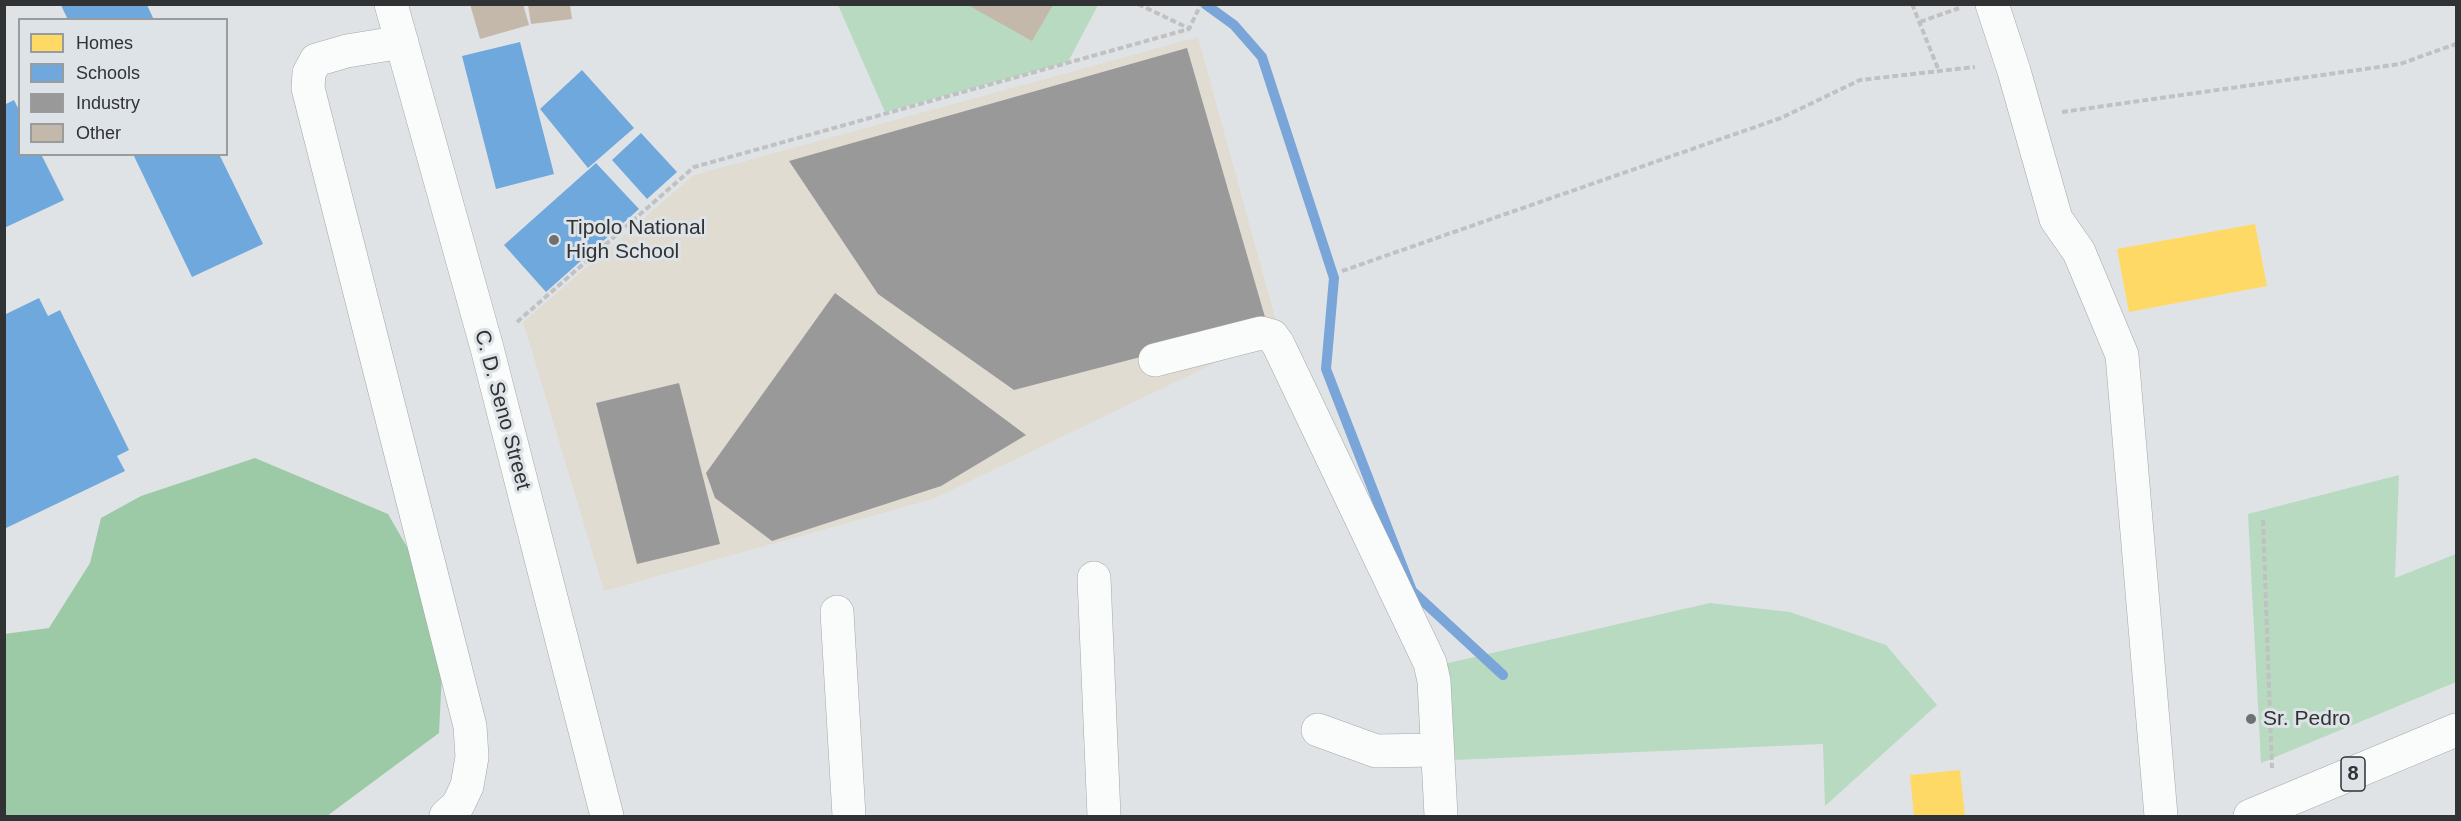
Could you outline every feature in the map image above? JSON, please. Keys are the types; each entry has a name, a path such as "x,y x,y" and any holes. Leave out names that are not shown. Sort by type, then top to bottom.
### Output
{"street":[{"name":"C. D. Seno Street","path":"391,4 487,348 607,816"},
{"path":"1992,4 2014,71 2056,219 2079,252 2122,355 2160,816"},
{"path":"402,42 347,51 316,60 309,73 308,87 470,726 472,757 467,786 458,805 446,816"},
{"path":"1155,360 1261,333 1272,336 1430,663 1434,681 1441,816"},
{"path":"1094,578 1104,816"},
{"path":"837,612 849,816"},
{"path":"1318,730 1376,751 1436,750"},
{"name":"8","path":"2262,812 2457,730"}],"path":[{"path":"1138,4 1189,29"},
{"path":"487,348 694,167 1189,29 1201,4"},
{"path":"1912,4 1939,72"},
{"path":"1920,22 1968,4"},
{"path":"2027,117 2400,64 2457,44"},
{"path":"1342,271 1781,118 1860,80 1939,72 1967,66 2014,71"},
{"path":"2262,812 2263,520"}],"shaded area":[{"path":"1198,37 1279,332 933,499 604,591 523,322 694,175"}],"green space":[{"path":"838,5 1098,5 1068,62 885,112"},
{"path":"255,458 388,514 445,613 439,733 327,816 5,816 4,634 49,628 90,563 101,518 141,496"},
{"path":"2399,475 2395,578 2456,554 2456,682 2261,763 2248,514"},
{"path":"1710,603 1790,612 1886,645 1937,705 1825,806 1823,744 1454,760 1444,664"}],"building: Homes":[{"path":"2255,224 2267,286 2129,312 2117,249"},
{"path":"1960,770 1965,816 1914,816 1910,775"}],"building: Schools":[{"path":"61,5 147,5 153,18 67,18"},
{"path":"520,42 554,174 496,189 462,56"},
{"path":"582,70 634,128 588,168 540,109"},
{"path":"14,100 18,108 18,156 42,156 64,200 4,228 4,105"},
{"path":"641,133 677,172 647,199 612,160"},
{"path":"134,156 220,156 263,244 192,277"},
{"path":"596,163 639,209 546,292 504,245"},
{"path":"39,298 48,316 60,310 129,450 117,456 125,471 4,529 4,315"}],"building: Industry":[{"path":"1187,48 1267,324 1014,390 878,294 789,161"},
{"path":"835,293 1026,435 941,486 772,541 715,498 706,473"},
{"path":"679,383 720,544 637,564 596,403"}],"building: Other":[{"path":"470,4 523,4 529,25 480,39"},
{"path":"528,5 570,5 572,19 531,24"},
{"path":"968,5 1053,5 1032,41"}],"waterway":[{"path":"1205,4 1234,25 1262,57 1334,278 1326,369 1412,591 1503,675"}],"place":[{"name":"Tipolo National High School","path":"554,240"},
{"name":"Sr. Pedro","path":"2251,719"}]}
